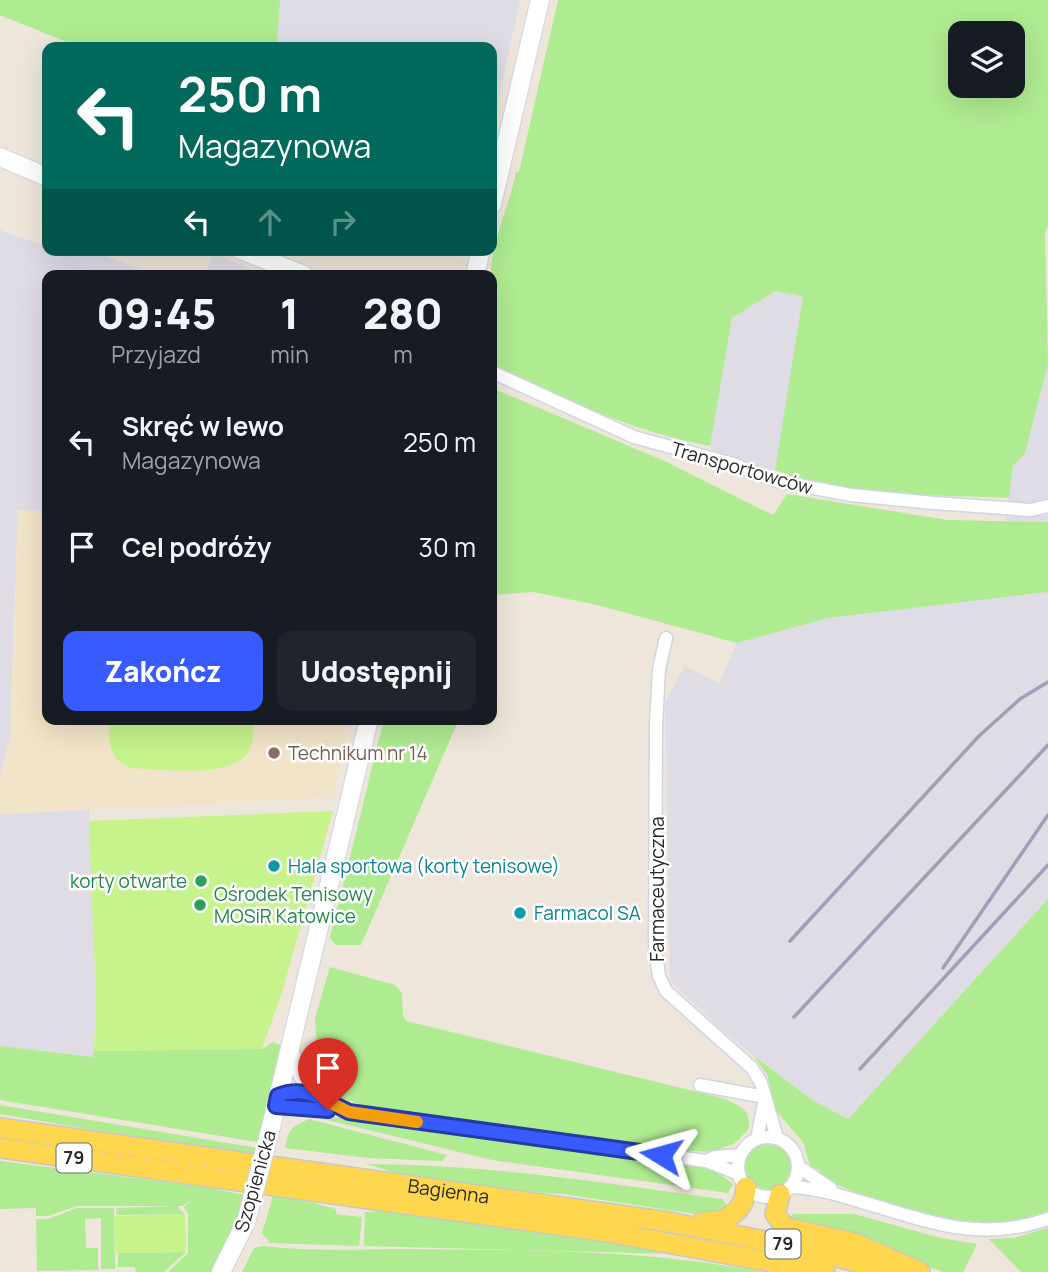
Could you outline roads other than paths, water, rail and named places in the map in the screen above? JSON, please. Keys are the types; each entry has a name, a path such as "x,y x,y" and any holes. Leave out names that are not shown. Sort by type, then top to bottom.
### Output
{"main road":[{"path":"0,1122 46,1135"},
{"name":"Bagienna","path":"0,1143 46,1135 669,1222 793,1246 895,1272"},
{"name":"Bagienna","path":"0,1143 608,1232 825,1272"},
{"path":"669,1222 714,1223 723,1220 742,1206 742,1180"},
{"path":"785,1191 775,1214 785,1227 855,1243 920,1272"}],"street":[{"path":"497,183 540,0"},
{"path":"0,157 42,175"},
{"path":"256,256 291,270"},
{"name":"Transportowców","path":"497,374 634,437 733,464 776,481 814,490 920,502 1031,510 1048,506"},
{"name":"Farmaceutyczna","path":"666,638 659,669 656,724 657,967 661,982 670,996 752,1068 778,1138"},
{"name":"Szopienicka","path":"221,1272 246,1222 368,725"},
{"path":"291,1043 300,1076 310,1092 349,1112"},
{"path":"700,1085 765,1097 757,1139 740,1156 715,1157 706,1161"},
{"path":"277,1101 310,1092"},
{"path":"277,1101 706,1161 742,1180 758,1195 785,1191 840,1194 969,1230 1013,1230 1048,1219"},
{"path":"757,1139 778,1138 794,1152 798,1166 840,1194"},
{"path":"740,1156 742,1180"},
{"path":"785,1191 798,1166"}],"railway":[{"path":"790,941 979,736 1020,699 1048,682"},
{"path":"794,1017 1048,745"},
{"path":"943,968 1048,815"},
{"path":"860,1069 1048,865"}],"place":[{"name":"Technikum nr 14","path":"274,753"},
{"name":"Hala sportowa (korty tenisowe)","path":"274,866"},
{"name":"korty otwarte","path":"201,881"},
{"name":"Ośrodek Tenisowy MOSiR Katowice","path":"200,905"},
{"name":"Farmacol SA","path":"520,913"}]}
